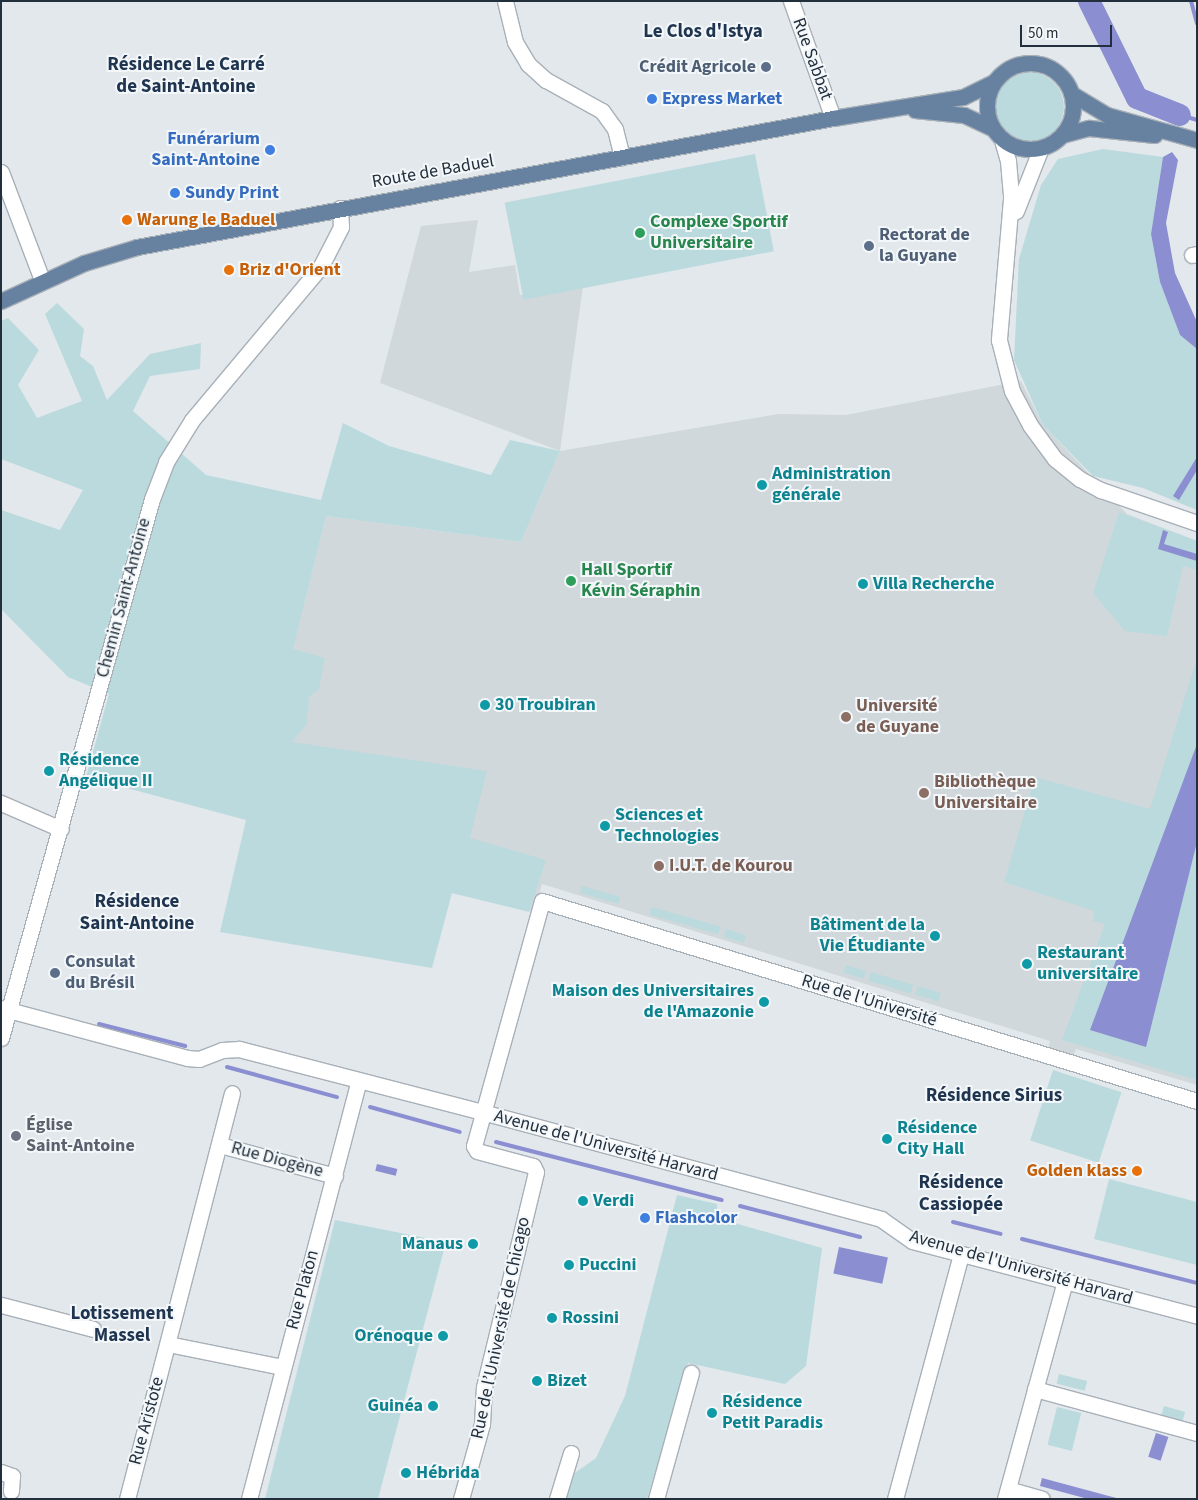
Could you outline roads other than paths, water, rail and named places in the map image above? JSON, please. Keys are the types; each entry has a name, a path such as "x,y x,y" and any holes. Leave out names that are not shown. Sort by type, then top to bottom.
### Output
{"main road":[{"path":"1171,134 1089,128 1062,135 1041,148 1020,149 997,134 987,100 994,82 1002,73 1020,64 1039,64 1059,74 1072,94 1107,115 1196,140"},
{"name":"Route de Baduel","path":"1,301 42,280 84,263 137,247 833,118 963,97 994,82"},
{"path":"1062,135 1072,116 1072,94"},
{"name":"Route de Baduel","path":"881,110 964,115 997,134"}],"street":[{"path":"506,1 515,42 528,64 546,80 602,111 615,129 622,157"},
{"name":"Rue Sabbat","path":"791,1 833,118"},
{"path":"997,134 1011,185 1010,230 999,323 1001,357 1012,391 1030,425 1055,459 1080,479 1102,490 1197,523"},
{"path":"1010,230 1029,173 1041,148"},
{"path":"1,172 42,280"},
{"name":"Chemin Saint-Antoine","path":"1,1038 6,1009 61,829 142,536 166,462 198,412 321,266 341,227 340,208"},
{"path":"1,803 61,829"},
{"name":"Rue de l'Université","path":"482,1112 542,901 1197,1101"},
{"name":"Avenue de l'Université Harvard","path":"6,1009 187,1058 199,1059 222,1050 239,1049 881,1219 912,1241 1197,1316"},
{"name":"Rue Platon","path":"249,1499 282,1367 359,1081"},
{"name":"Rue Aristote","path":"127,1499 220,1145 232,1092"},
{"name":"Rue de l’Université de Chicago","path":"461,1499 482,1424 484,1387 536,1172 533,1166 476,1151 474,1146 482,1112"},
{"name":"Rue Diogène","path":"220,1145 334,1176"},
{"path":"895,1499 961,1254"},
{"path":"1042,1499 1006,1494 1065,1281"},
{"path":"1,1305 94,1329"},
{"path":"168,1344 282,1367"},
{"path":"656,1499 691,1373"},
{"path":"1035,1389 1197,1433"},
{"path":"557,1499 571,1453"},
{"path":"1,1472 12,1476 11,1491"}],"water":[{"path":"1172,152 1178,160 1166,223 1175,273 1197,322 1197,349 1180,335 1160,282 1151,234 1163,157"},
{"path":"1197,457 1197,470 1179,500 1173,496"},
{"path":"1163,530 1168,532 1164,544 1197,554 1197,561 1158,549"},
{"path":"1197,744 1197,842 1146,1047 1090,1030"},
{"path":"377,1164 397,1169 396,1176 375,1171"},
{"path":"839,1247 888,1257 882,1284 833,1273"},
{"path":"1156,1433 1168,1437 1161,1461 1148,1457"},
{"path":"1042,1478 1120,1499 1088,1499 1040,1486"}],"waterway":[{"path":"1089,1 1137,98 1180,115"},
{"path":"1191,1 1197,23"},
{"path":"1180,115 1197,120"},
{"path":"99,1024 185,1046"},
{"path":"227,1067 337,1097"},
{"path":"370,1107 460,1132"},
{"path":"496,1142 722,1200"},
{"path":"740,1206 860,1237"},
{"path":"953,1222 1001,1234"},
{"path":"1022,1239 1197,1283"}],"place":[{"name":"Crédit Agricole","path":"766,67"},
{"name":"Express Market","path":"652,99"},
{"name":"Funérarium Saint-Antoine","path":"270,150"},
{"name":"Sundy Print","path":"175,193"},
{"name":"Warung le Baduel","path":"127,220"},
{"name":"Complexe Sportif Universitaire","path":"640,233"},
{"name":"Rectorat de la Guyane","path":"869,246"},
{"name":"Briz d'Orient","path":"229,270"},
{"name":"Administration générale","path":"762,485"},
{"name":"Hall Sportif Kévin Séraphin","path":"571,581"},
{"name":"Villa Recherche","path":"863,584"},
{"name":"30 Troubiran","path":"485,705"},
{"name":"Université de Guyane","path":"846,717"},
{"name":"Résidence Angélique II","path":"49,771"},
{"name":"Bibliothèque Universitaire","path":"924,793"},
{"name":"Sciences et Technologies","path":"605,826"},
{"name":"I.U.T. de Kourou","path":"659,866"},
{"name":"Bâtiment de la Vie Étudiante","path":"935,936"},
{"name":"Restaurant universitaire","path":"1027,964"},
{"name":"Consulat du Brésil","path":"55,973"},
{"name":"Maison des Universitaires de l'Amazonie","path":"764,1002"},
{"name":"Église Saint-Antoine","path":"16,1136"},
{"name":"Résidence City Hall","path":"887,1139"},
{"name":"Golden klass","path":"1137,1171"},
{"name":"Verdi","path":"583,1201"},
{"name":"Flashcolor","path":"645,1218"},
{"name":"Manaus","path":"473,1244"},
{"name":"Puccini","path":"569,1265"},
{"name":"Rossini","path":"552,1318"},
{"name":"Orénoque","path":"443,1336"},
{"name":"Bizet","path":"537,1381"},
{"name":"Guinéa","path":"433,1406"},
{"name":"Résidence Petit Paradis","path":"712,1413"},
{"name":"Hébrida","path":"406,1473"}],"district":[{"name":"Le Clos d'Istya","path":"703,32"},
{"name":"Résidence Le Carré de Saint-Antoine","path":"186,76"},
{"name":"Résidence Saint-Antoine","path":"137,913"},
{"name":"Résidence Sirius","path":"994,1096"},
{"name":"Résidence Cassiopée","path":"961,1194"},
{"name":"Lotissement Massel","path":"122,1325"}]}
